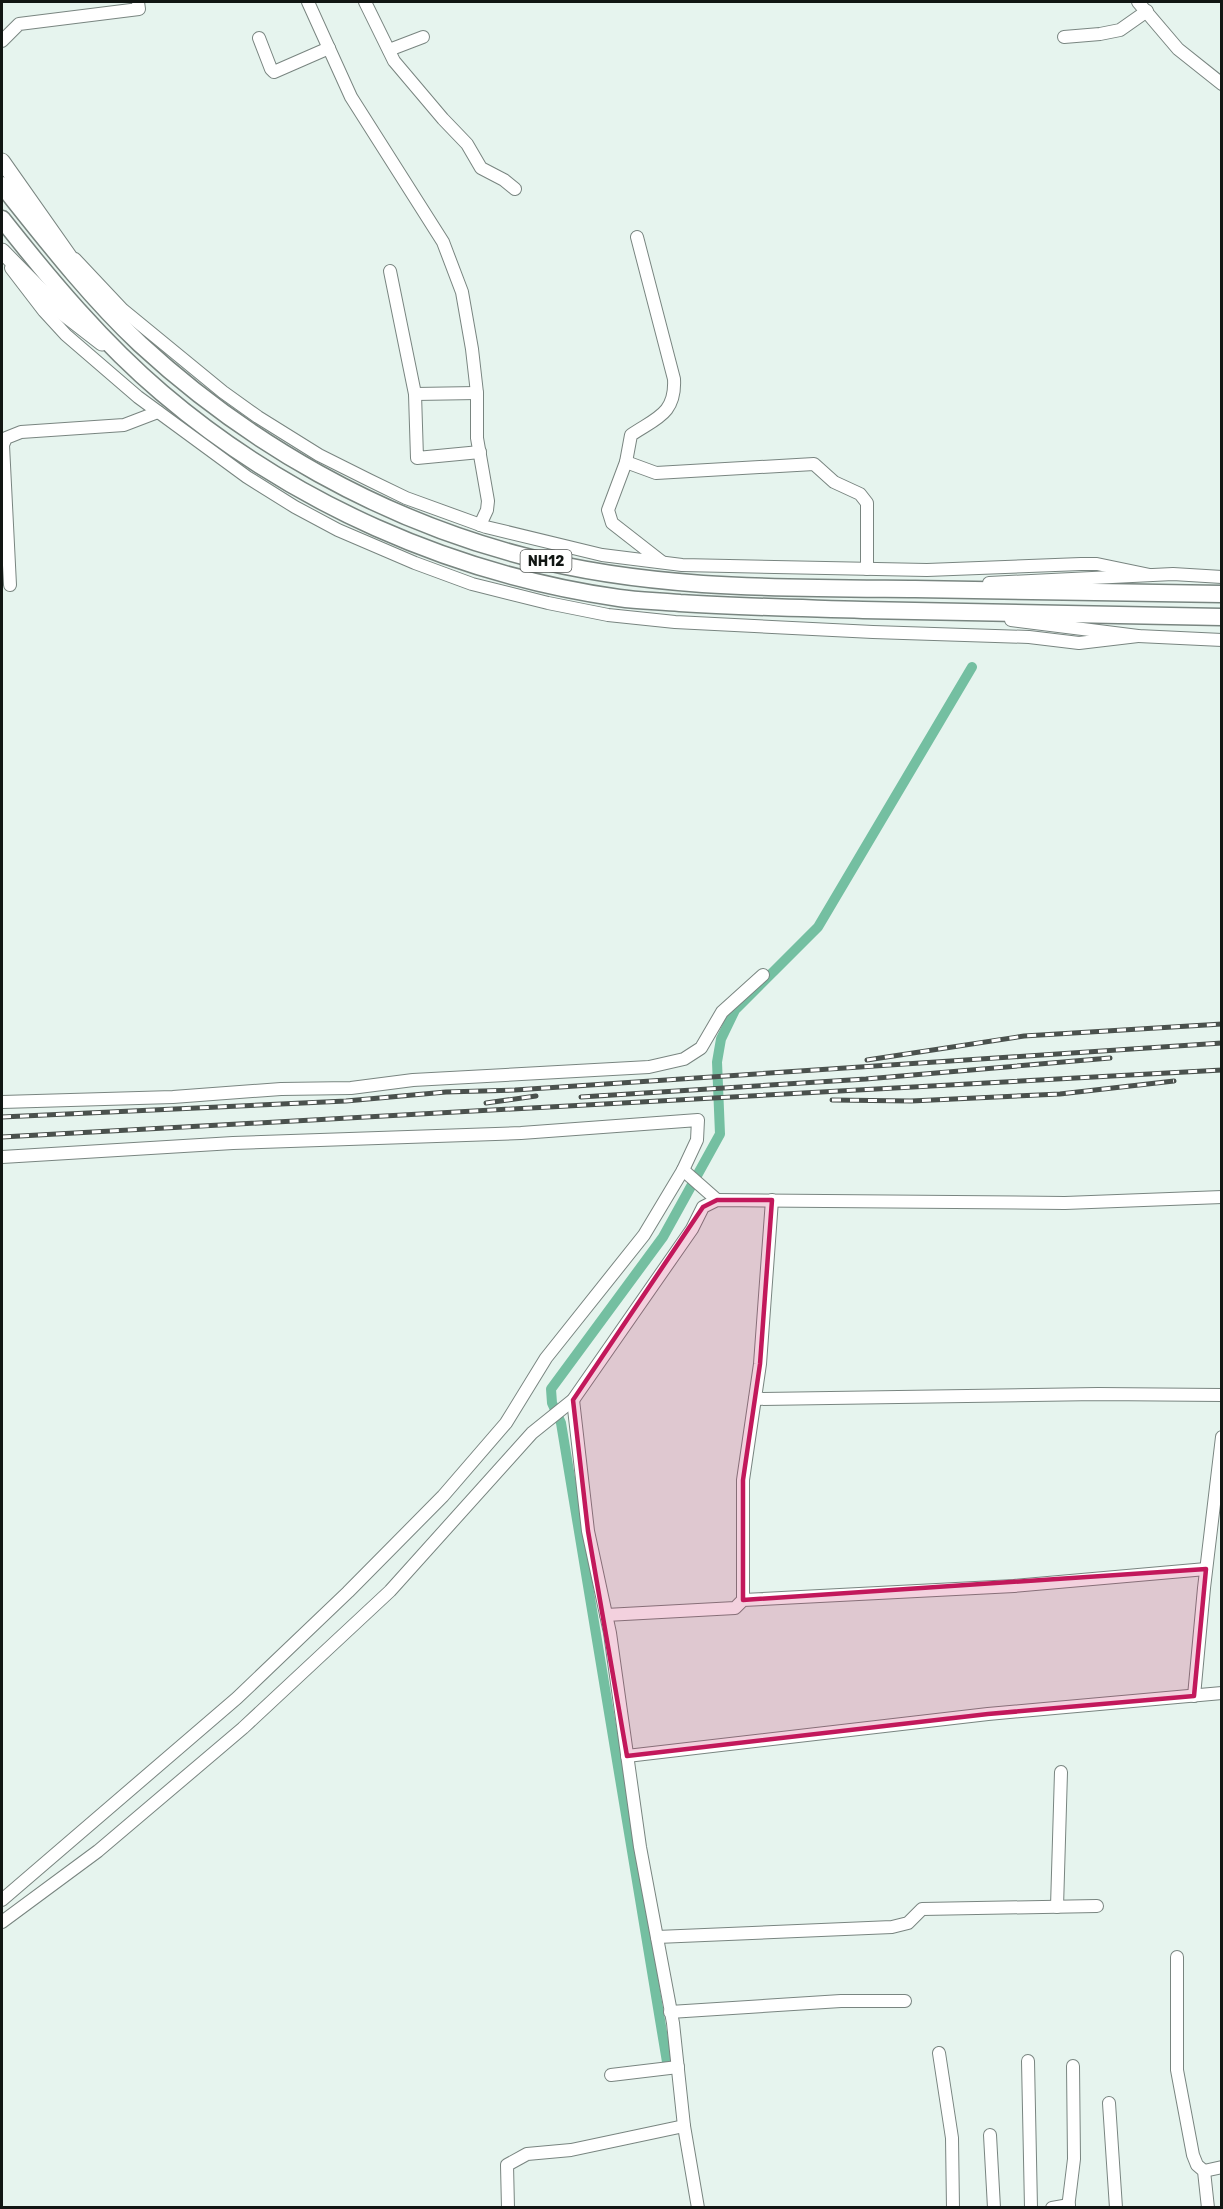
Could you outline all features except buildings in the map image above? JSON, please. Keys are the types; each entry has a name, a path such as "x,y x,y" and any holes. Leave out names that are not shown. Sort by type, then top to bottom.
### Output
{"highway":[{"name":"NH12","path":"2,185 44,238 106,309 138,342 172,371 273,447 318,474 415,520 526,557 622,576 719,585 1221,594"},
{"name":"NH12","path":"2,219 74,307 135,369 220,438 337,509 410,543 484,568 548,585 621,599 718,606 1221,617"}],"main road":[{"path":"2,161 106,309"},
{"path":"2,253 62,312 135,369"}],"street":[{"path":"2,40 19,24 139,9 138,2"},
{"path":"308,2 351,98 443,243 462,292 477,393 477,438 488,501 487,510 480,525"},
{"path":"365,2 394,61 467,144 481,168 504,180 515,189"},
{"path":"1138,2 1178,49 1221,84"},
{"path":"1064,37 1120,30 1147,12"},
{"path":"389,50 423,37"},
{"path":"259,38 274,72 329,48"},
{"path":"55,235 80,266 123,310 223,392 258,417 319,455 369,480 406,498 480,525 569,548 663,562 742,567 927,570 1089,564 1150,575"},
{"path":"637,237 674,379 675,395 669,410 631,435 626,462 608,510 612,523 663,562"},
{"path":"2,253 44,311 66,335 158,412 247,477 338,530 415,563 472,584 608,615 724,625 1020,637 1079,643 1138,636"},
{"path":"390,271 415,394 417,458 480,452"},
{"path":"415,394 477,393"},
{"path":"10,585 3,445 6,438 21,432 124,424 158,412"},
{"path":"626,462 656,473 814,464 834,482 860,494 867,503 867,569"},
{"path":"916,589 1150,575 1221,577"},
{"path":"956,613 1138,636 1221,640"},
{"path":"2,1102 173,1097 281,1089 351,1088 413,1080 649,1067 684,1059 701,1048 722,1012 763,975"},
{"path":"2,1157 233,1143 522,1133 698,1120 697,1140 644,1235 546,1358 506,1423 443,1496 348,1592 237,1698 2,1900"},
{"path":"682,1170 717,1200"},
{"path":"2,1923 98,1851 243,1728 390,1591 495,1473 548,1419 573,1400 692,1229 703,1206 717,1200 1065,1203 1221,1197"},
{"path":"743,1600 743,1480 760,1364 772,1200"},
{"path":"755,1399 1098,1394 1221,1395"},
{"path":"573,1400 588,1532 606,1615 640,1847 670,2012 684,2126 698,2208"},
{"path":"1194,1696 1221,1437"},
{"path":"606,1615 735,1608 743,1600 1014,1586 1206,1569"},
{"path":"627,1756 988,1714 1221,1693"},
{"path":"1057,1907 1061,1772"},
{"path":"657,1937 892,1927 908,1923 922,1909 1097,1906"},
{"path":"1177,1957 1177,2070 1193,2155 1197,2165 1204,2171 1208,2208"},
{"path":"670,2012 841,2001 905,2001"},
{"path":"939,2054 952,2138 953,2208"},
{"path":"1028,2061 1031,2208"},
{"path":"1052,2208 1069,2206 1074,2159 1073,2066"},
{"path":"611,2075 678,2067"},
{"path":"1109,2103 1116,2208"},
{"path":"508,2208 507,2165 527,2154 571,2150 684,2126"},
{"path":"990,2135 994,2208"},
{"path":"1204,2171 1221,2167"}],"highlighted area":[{"path":"717,1200 772,1200 760,1364 743,1480 743,1600 1206,1569 1194,1696 988,1714 627,1756 588,1531 573,1400 703,1207"}],"waterway":[{"path":"667,2062 561,1423 552,1403 551,1389 663,1237 720,1134 717,1062 721,1039 735,1010 818,927 972,667"}],"railway":[{"path":"867,1060 1024,1036 1222,1024"},
{"path":"2,1117 346,1101 446,1092 515,1090 1222,1043"},
{"path":"581,1097 866,1079 1110,1058"},
{"path":"2,1137 1222,1070"},
{"path":"832,1100 911,1101 1060,1094 1174,1081"},
{"path":"486,1103 536,1096"}]}
